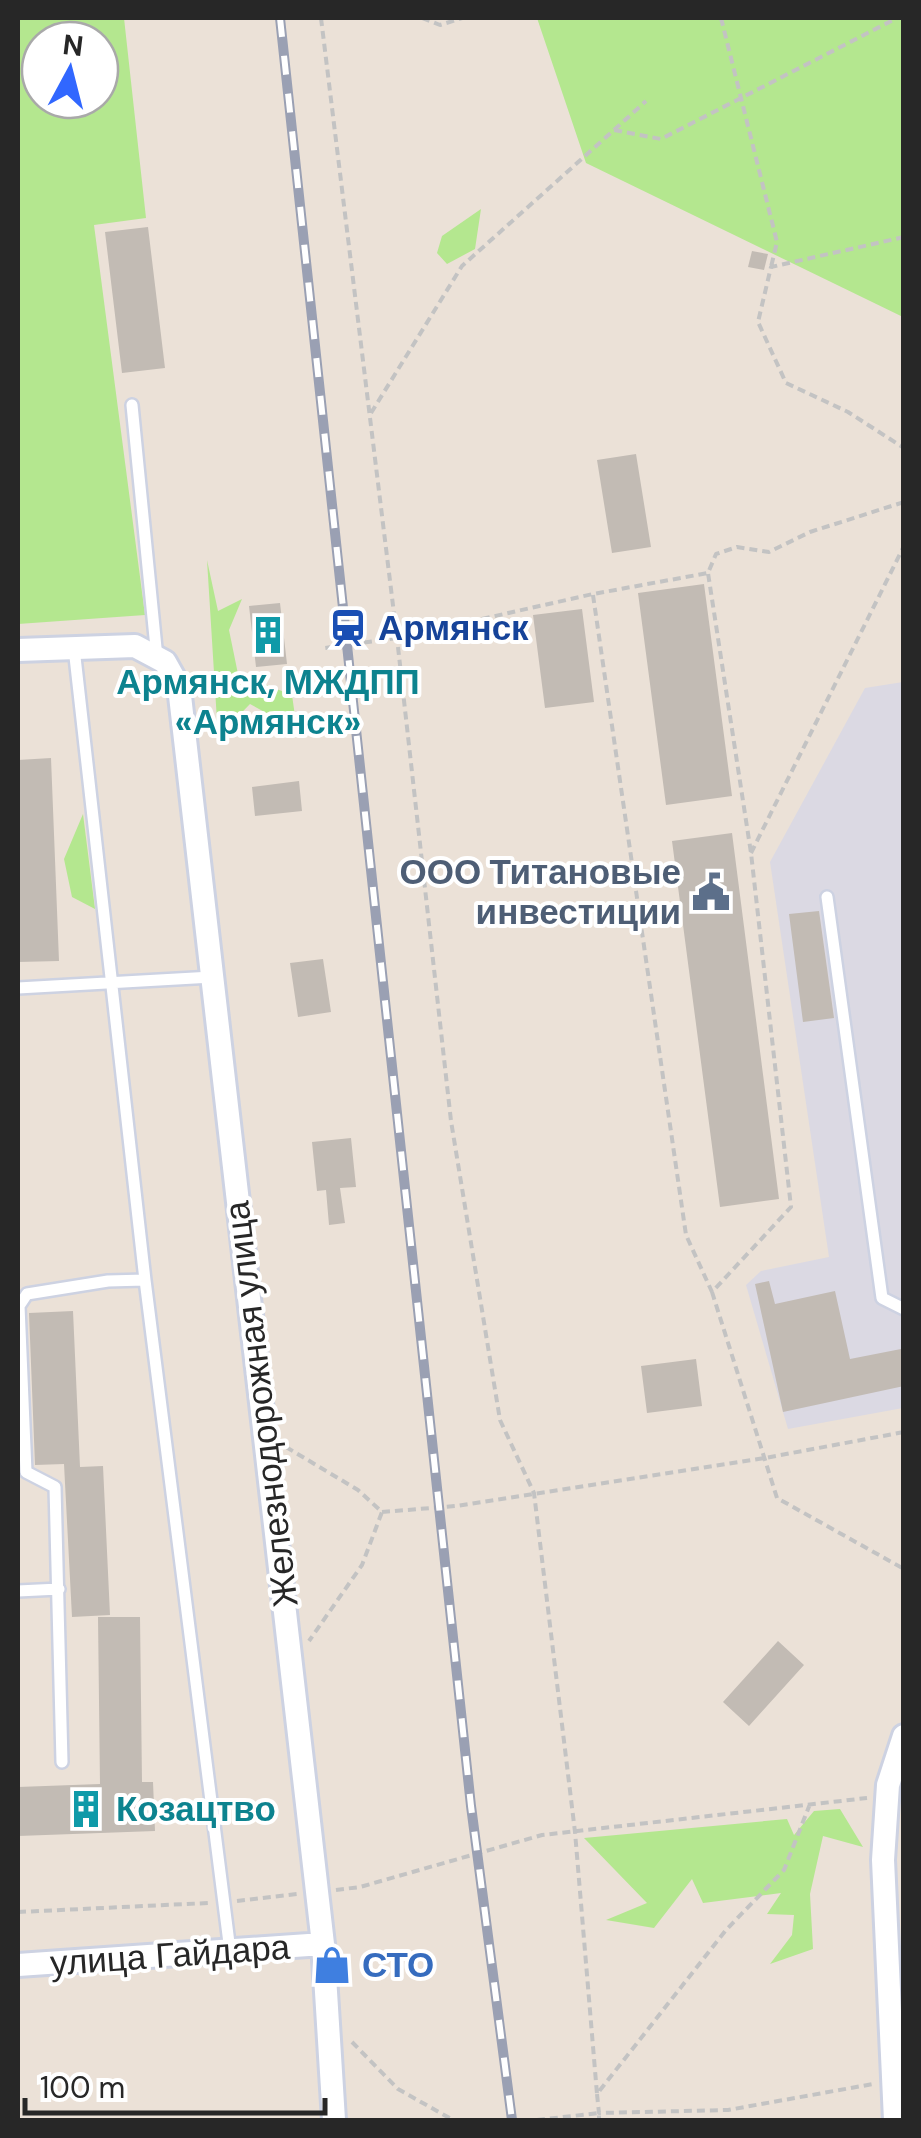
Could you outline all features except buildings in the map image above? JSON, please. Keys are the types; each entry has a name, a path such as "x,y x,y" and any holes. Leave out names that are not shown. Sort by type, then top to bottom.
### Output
{"street":[{"path":"18,650 136,646 157,658"},
{"name":"Железнодорожная улица","path":"157,658 165,662 179,688 322,1944 334,2120"},
{"path":"895,2120 884,1860 887,1795 904,1736"},
{"name":"улица Гайдара","path":"18,1965 322,1944"}],"lane":[{"path":"132,405 157,658"},
{"path":"74,648 146,1280 230,1951"},
{"path":"827,897 882,1298 904,1309"},
{"path":"18,988 212,977"},
{"path":"62,1762 55,1487 26,1472 20,1306 28,1294 108,1281 146,1280"},
{"path":"18,1591 59,1588"}],"path":[{"path":"322,18 460,1177 500,1420 534,1492 575,1832 599,2117"},
{"path":"422,18 440,24 462,18"},
{"path":"721,18 777,242 758,322 786,384 848,412 904,448"},
{"path":"614,130 662,139 897,18"},
{"path":"370,414 462,266 646,101"},
{"path":"771,267 904,237"},
{"path":"712,1292 791,1207 750,853 708,574 716,554 737,547 769,552 810,532 904,502"},
{"path":"750,853 904,546"},
{"path":"325,648 397,638 593,594 708,574"},
{"path":"593,594 686,1234 712,1292 777,1498 904,1569"},
{"path":"264,1434 358,1490 382,1512 424,1510 765,1458 904,1432"},
{"path":"291,1668 362,1565 382,1512"},
{"path":"18,1912 224,1902 360,1888 542,1835 887,1795"},
{"path":"598,2094 726,1930 784,1870 810,1804"},
{"path":"327,2016 398,2090 454,2120"},
{"path":"537,2120 728,2110 894,2080"}],"shaded area":[{"path":"903,682 903,1408 788,1429 746,1285 761,1271 829,1257 770,862 865,688"}],"green space":[{"path":"18,18 124,18 146,218 94,225 145,615 18,624"},
{"path":"537,18 903,18 903,317 586,163"},
{"path":"481,209 475,249 447,264 437,253 442,236"},
{"path":"207,560 218,611 242,599 229,630 238,674 292,695 297,730 250,704 218,737"},
{"path":"83,814 95,909 72,897 64,859"},
{"path":"840,1809 863,1847 823,1836 810,1894 813,1949 770,1964 792,1935 794,1915 767,1914 781,1893 703,1903 692,1879 654,1928 606,1920 647,1903 584,1838 787,1819 794,1835 814,1811"}],"railway":[{"path":"280,18 471,1806 512,2120"}],"place":[{"name":"Армянск","path":"348,628"},
{"name":"Армянск, МЖДПП «Армянск»","path":"268,635"},
{"name":"ООО Титановые инвестиции","path":"711,892"},
{"name":"Козацтво","path":"86,1809"},
{"name":"СТО","path":"332,1965"}]}
